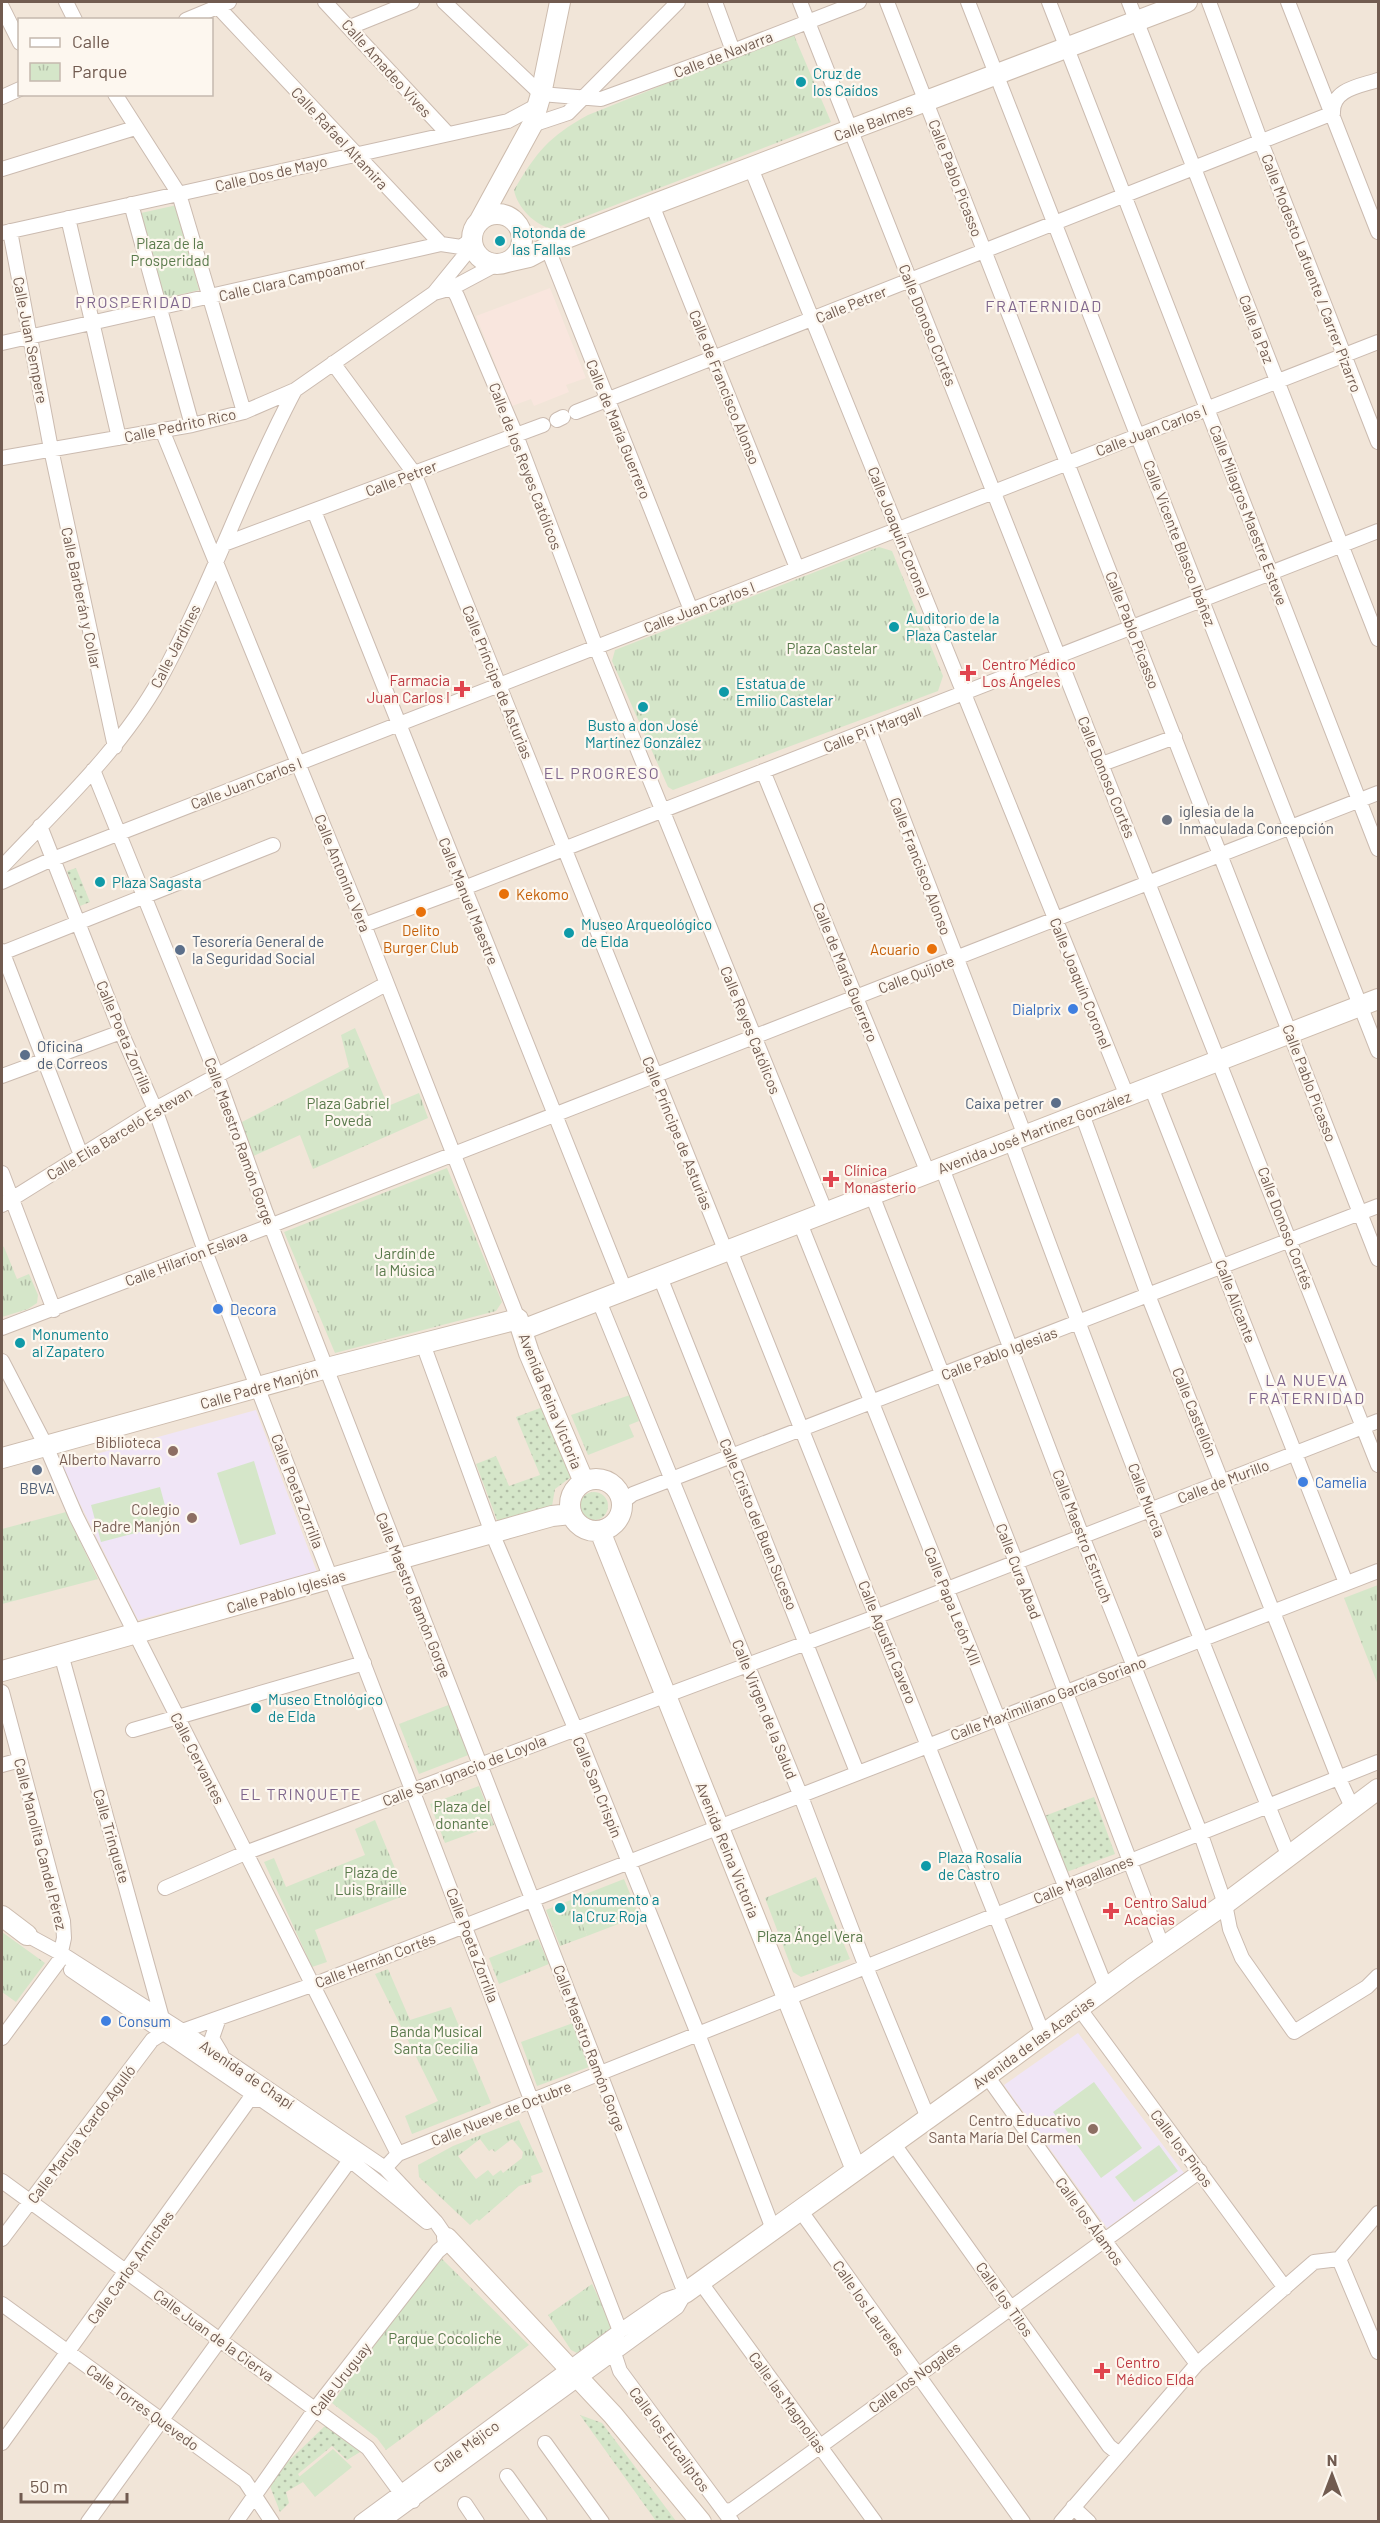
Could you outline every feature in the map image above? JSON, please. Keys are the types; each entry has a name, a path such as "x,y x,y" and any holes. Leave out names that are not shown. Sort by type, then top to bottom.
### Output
{"street":[{"path":"15,2 2,7 18,39"},
{"path":"66,2 74,18"},
{"name":"Calle Amadeo Vives","path":"325,2 448,134"},
{"path":"350,27 412,2"},
{"path":"444,2 540,100"},
{"path":"500,183 515,223 521,248 502,263 484,261 474,235 500,183 532,125 540,100 560,2"},
{"path":"585,98 597,81 678,2"},
{"path":"715,2 733,51"},
{"name":"Calle Donoso Cortés","path":"800,2 1378,1465"},
{"name":"Calle de Navarra","path":"540,100 601,99 859,2"},
{"name":"Calle Pablo Picasso","path":"887,2 1378,1260"},
{"name":"Calle Vicente Blasco Ibáñez","path":"968,2 1292,827 1370,1003 1378,1051"},
{"name":"Calle Milagros Maestre Esteve","path":"1048,2 1378,849"},
{"name":"Calle Balmes","path":"502,263 997,75 1066,46 1132,10 1187,2"},
{"name":"Calle Modesto Lafuente / Carrer Pizarro","path":"1209,2 1378,441"},
{"path":"1288,2 1378,232"},
{"path":"191,18 223,4"},
{"name":"Calle Rafael Altamira","path":"223,4 354,154 441,244"},
{"name":"Calle la Paz","path":"1132,10 1378,639"},
{"path":"1333,113 1333,103 1339,95 1349,89 1378,80"},
{"path":"2,97 18,90"},
{"path":"117,96 135,128 179,194 244,412"},
{"name":"Calle de Navarra","path":"532,125 568,113 585,98"},
{"name":"Calle Dos de Mayo","path":"6,232 508,121 540,100"},
{"name":"Calle Petrer","path":"565,416 1333,113"},
{"path":"2,169 135,128"},
{"name":"Calle Joaquín Coronel","path":"751,168 1127,1096"},
{"path":"131,204 192,425"},
{"name":"Calle de Francisco Alonso","path":"652,205 797,568"},
{"path":"441,244 461,247 490,215 503,215 554,245"},
{"path":"68,218 119,438"},
{"name":"Calle Juan Sempere","path":"6,232 32,337 51,449"},
{"name":"Calle Pedrito Rico","path":"434,293 474,235"},
{"name":"Calle Clara Campoamor","path":"2,343 441,244"},
{"name":"Calle de María Guerrero","path":"554,245 607,400 691,610"},
{"name":"Calle Pedrito Rico","path":"2,458 192,425 244,412 295,390 434,293 452,288 502,263"},
{"name":"Calle de los Reyes Católicos","path":"452,288 516,435 596,647"},
{"name":"Calle Juan Carlos I","path":"54,859 1378,342"},
{"name":"Calle Príncipe de Asturias","path":"333,363 414,473 655,1076 728,1251"},
{"name":"Calle Jardines","path":"2,867 115,747 159,680 216,562 278,422 295,390"},
{"name":"Calle Petrer","path":"224,544 543,425"},
{"name":"Calle Antonino Vera","path":"162,430 364,925 520,1324"},
{"name":"Calle Barberán y Collar","path":"51,449 115,747"},
{"name":"Calle Manuel Maestre","path":"314,512 625,1290"},
{"path":"235,519 260,532"},
{"name":"Calle Pi i Margall","path":"364,925 1378,531"},
{"name":"Calle Reyes Católicos","path":"596,647 826,1213"},
{"name":"Calle Francisco Alonso","path":"869,730 957,958 1018,1138"},
{"path":"1102,764 1175,737"},
{"path":"93,770 143,897"},
{"name":"Calle de María Guerrero","path":"763,771 856,998 935,1171"},
{"name":"Calle Quijote","path":"453,1154 1378,793"},
{"path":"40,826 78,921"},
{"path":"81,1155 2,952 273,845"},
{"path":"2,882 54,859"},
{"name":"Calle Maestro Ramón Gorge","path":"143,897 217,1076 271,1226 600,2074 693,2288"},
{"name":"Calle Poeta Zorrilla","path":"78,921 121,1032 156,1109 205,1251 466,1924 531,2101 620,2331"},
{"name":"Calle Elia Barceló Estevan","path":"7,1202 156,1109 386,984"},
{"name":"Avenida José Martínez González","path":"520,1324 599,1300 660,1277 1370,1003"},
{"path":"2,1076 121,1032"},
{"name":"Calle Alicante","path":"1151,1087 1346,1583"},
{"name":"Calle Castellón","path":"1082,1114 1148,1295 1338,1777 1353,1809"},
{"name":"Calle Murcia","path":"1018,1138 1077,1322 1201,1640 1290,1857"},
{"name":"Calle Hilarion Eslava","path":"2,1328 54,1310 453,1154"},
{"name":"Calle Maestro Estruch","path":"935,1171 1012,1348 1082,1536 1200,1832 1226,1904 1230,1929 1242,1958 1294,2032 1367,1987 1378,1976"},
{"path":"2,1173 7,1202 54,1310"},
{"name":"Calle Cura Abad","path":"872,1195 1016,1562 1162,1948"},
{"name":"Calle Pablo Iglesias","path":"621,1503 633,1494 1378,1206"},
{"name":"Calle Papa León XIII","path":"800,1223 1106,1988"},
{"name":"Calle Agustín Cavero","path":"728,1251 878,1616 1043,2034"},
{"name":"Calle Cristo del Buen Suceso","path":"660,1277 857,1772"},
{"name":"Calle Virgen de la Salud","path":"599,1300 800,1794 866,1967 928,2118"},
{"name":"Calle Padre Manjón","path":"2,1458 327,1368 423,1344 520,1324"},
{"name":"Avenida Reina Victoria","path":"520,1324 529,1353 584,1482"},
{"name":"Calle San Crispín","path":"423,1344 492,1533 698,2034 773,2229"},
{"name":"Calle Cervantes","path":"2,1361 46,1446 76,1516 245,1853 314,1983 398,2154"},
{"name":"Calle de Murillo","path":"664,1696 878,1616 1378,1421"},
{"path":"600,1480 608,1483 615,1488 621,1503 618,1518 600,1531 585,1529 571,1514 571,1497 584,1482 600,1480"},
{"name":"Calle Pablo Iglesias","path":"2,1671 552,1516 571,1514"},
{"name":"Avenida Reina Victoria","path":"600,1531 664,1696 856,2170"},
{"name":"Calle Maximiliano García Soriano","path":"718,1826 1378,1571"},
{"name":"Calle Trinquete","path":"61,1654 162,2018"},
{"path":"134,1730 364,1663"},
{"name":"Calle Manolita Candel Pérez","path":"2,1692 63,1921 64,1938 60,1958"},
{"name":"Calle San Ignacio de Loyola","path":"165,1888 245,1853 664,1696"},
{"path":"2,1765 20,1760"},
{"name":"Calle Magallanes","path":"788,1998 1378,1762"},
{"name":"Avenida de las Acacias","path":"574,2374 620,2331 665,2300 693,2288 1106,1988 1226,1904 1378,1789"},
{"name":"Calle Hernán Cortés","path":"163,2033 182,2031 314,1983 718,1826"},
{"name":"Avenida de Chapí","path":"2,1916 163,2033 350,2160 448,2240 648,2454 701,2522"},
{"path":"2,2038 60,1958"},
{"name":"Avenida de Chapí","path":"60,1958 162,2018 229,2061 385,2168 436,2222 448,2240"},
{"name":"Calle Nueve de Octubre","path":"385,2168 398,2154 788,1998"},
{"name":"Calle los Pinos","path":"1079,2008 1285,2288"},
{"path":"219,2018 212,2038 229,2061"},
{"name":"Calle Maruja Ycardo Agulló","path":"2,2239 152,2040 163,2033"},
{"name":"Calle los Álamos","path":"987,2076 1104,2241 1197,2364"},
{"name":"Calle Carlos Arniches","path":"2,2443 249,2100 262,2100"},
{"name":"Calle los Tilos","path":"893,2143 1110,2446 1119,2454"},
{"path":"88,2522 350,2160"},
{"name":"Calle los Nogales","path":"728,2516 732,2510 819,2445 1200,2171"},
{"name":"Calle Juan de la Cierva","path":"2,2181 368,2448 401,2493 413,2501"},
{"name":"Calle los Laureles","path":"800,2210 1023,2522"},
{"path":"1061,2522 1197,2364 1314,2262 1339,2259 1378,2213"},
{"name":"Calle Uruguay","path":"236,2522 316,2408 448,2240"},
{"path":"1339,2259 1378,2352"},
{"name":"Avenida de las Acacias","path":"574,2374 614,2353 677,2307 693,2288"},
{"name":"Calle las Magnolias","path":"693,2288 819,2445 875,2522"},
{"name":"Calle Torres Quevedo","path":"2,2304 245,2481 272,2522"},
{"name":"Calle los Eucaliptos","path":"614,2353 620,2371 728,2516"},
{"name":"Calle Méjico","path":"366,2520 401,2493 574,2374"},
{"name":"Calle Méjico","path":"382,2522 413,2501 574,2374"},
{"path":"545,2443 602,2522"},
{"path":"507,2476 540,2522"},
{"path":"465,2504 477,2522"},
{"path":"1073,2508 1089,2522"}],"shaded area":[{"path":"2,2 1378,2 1378,2521 2,2522"},
{"path":"550,288 586,378 566,385 569,392 534,406 531,399 512,406 476,316"},
{"name":"Colegio Padre Manjón","path":"256,1410 317,1572 138,1620 60,1464"},
{"name":"Centro Educativo Santa María Del Carmen","path":"1078,2033 1184,2173 1107,2228 1004,2085"}],"green space":[{"path":"793,33 831,122 553,229 534,220 519,203 514,190 530,165 553,138 574,123 588,115"},
{"name":"Plaza de la Prosperidad","path":"177,205 199,290 162,299 141,213"},
{"name":"Plaza Castelar","path":"879,547 892,551 943,676 938,691 673,790 668,787 612,661 615,650"},
{"path":"76,868 90,902 80,906 67,871"},
{"name":"Plaza Gabriel Poveda","path":"355,1028 388,1106 419,1093 428,1118 313,1169 300,1135 247,1159 236,1125 349,1067 341,1035"},
{"name":"Jardín de la Música","path":"447,1168 502,1302 496,1311 335,1353 284,1232"},
{"path":"2,1246 17,1279 29,1274 38,1295 37,1303 28,1309 2,1317"},
{"path":"630,1395 639,1421 629,1425 634,1437 588,1455 571,1415"},
{"path":"543,1407 571,1477 555,1489 552,1506 501,1521 497,1520 476,1464 496,1456 509,1486 540,1475 516,1417"},
{"path":"254,1461 276,1534 240,1545 217,1473"},
{"path":"160,1487 170,1524 101,1542 91,1505"},
{"path":"594,1492 604,1496 608,1506 604,1516 594,1520 584,1516 580,1506 584,1496"},
{"path":"66,1512 98,1579 2,1604 2,1529"},
{"path":"1378,1585 1378,1685 1344,1598"},
{"path":"451,1704 471,1754 419,1774 399,1724"},
{"name":"Plaza del donante","path":"479,1786 494,1825 445,1843 430,1804"},
{"path":"1094,1797 1115,1854 1064,1873 1042,1817"},
{"name":"Plaza de Luis Braille","path":"375,1820 406,1895 315,1930 327,1962 312,1967 264,1862 274,1858 286,1887 365,1855 355,1829"},
{"name":"Plaza Ángel Vera","path":"816,1877 850,1959 801,1977 793,1972 765,1898"},
{"path":"624,1879 639,1916 587,1936 573,1899"},
{"path":"573,1899 587,1936 560,1946 546,1910"},
{"path":"2,1932 45,1963 16,2002 2,1992"},
{"path":"538,1939 549,1964 499,1984 489,1958"},
{"name":"Banda Musical Santa Cecilia","path":"388,1969 410,2020 451,2007 491,2103 412,2134 405,2116 438,2101 375,1974"},
{"path":"573,2023 589,2067 537,2086 521,2042"},
{"path":"1094,2082 1142,2148 1101,2178 1053,2112"},
{"path":"519,2120 543,2172 531,2176 532,2182 519,2186 479,2221 477,2219 470,2225 419,2177 418,2165 453,2146","holes":["480,2139 489,2151 492,2149 495,2152 512,2139 523,2152 522,2158 503,2173 501,2170 493,2176 488,2170 476,2179 458,2156"]},
{"path":"1159,2145 1178,2171 1134,2202 1115,2177"},
{"name":"Parque Cocoliche","path":"440,2257 529,2345 386,2450 377,2438 332,2403"},
{"path":"592,2284 614,2330 577,2353 571,2350 548,2315"},
{"path":"580,2415 602,2423 676,2521 656,2521"},
{"path":"328,2423 365,2449 347,2460 332,2446 298,2474 303,2482 286,2492 289,2503 280,2512 268,2481"},
{"path":"333,2449 352,2467 315,2497 299,2477"}],"place":[{"name":"Cruz de los Caídos","path":"801,82"},
{"name":"Rotonda de las Fallas","path":"500,241"},
{"name":"Auditorio de la Plaza Castelar","path":"894,627"},
{"name":"Centro Médico Los Ángeles","path":"968,673"},
{"name":"Farmacia Juan Carlos I","path":"462,689"},
{"name":"Estatua de Emilio Castelar","path":"724,692"},
{"name":"Busto a don José Martínez González","path":"643,707"},
{"name":"iglesia de la Inmaculada Concepción","path":"1167,820"},
{"name":"Plaza Sagasta","path":"100,882"},
{"name":"Kekomo","path":"504,894"},
{"name":"Delito Burger Club","path":"421,912"},
{"name":"Museo Arqueológico de Elda","path":"569,933"},
{"name":"Acuario","path":"932,949"},
{"name":"Tesorería General de la Seguridad Social","path":"180,950"},
{"name":"Dialprix","path":"1073,1009"},
{"name":"Oficina de Correos","path":"25,1055"},
{"name":"Caixa petrer","path":"1056,1103"},
{"name":"Clínica Monasterio","path":"831,1179"},
{"name":"Decora","path":"218,1309"},
{"name":"Monumento al Zapatero","path":"20,1343"},
{"name":"Biblioteca Alberto Navarro","path":"173,1451"},
{"name":"BBVA","path":"37,1470"},
{"name":"Camelia","path":"1303,1482"},
{"name":"Colegio Padre Manjón","path":"192,1518"},
{"name":"Museo Etnológico de Elda","path":"256,1708"},
{"name":"Plaza Rosalía de Castro","path":"926,1866"},
{"name":"Monumento a la Cruz Roja","path":"560,1908"},
{"name":"Centro Salud Acacias","path":"1111,1911"},
{"name":"Consum","path":"106,2021"},
{"name":"Centro Educativo Santa María Del Carmen","path":"1093,2129"},
{"name":"Centro Médico Elda","path":"1102,2371"}],"district":[{"name":"PROSPERIDAD","path":"134,301"},
{"name":"FRATERNIDAD","path":"1044,305"},
{"name":"EL PROGRESO","path":"602,772"},
{"name":"LA NUEVA FRATERNIDAD","path":"1307,1388"},
{"name":"EL TRINQUETE","path":"301,1793"}]}
